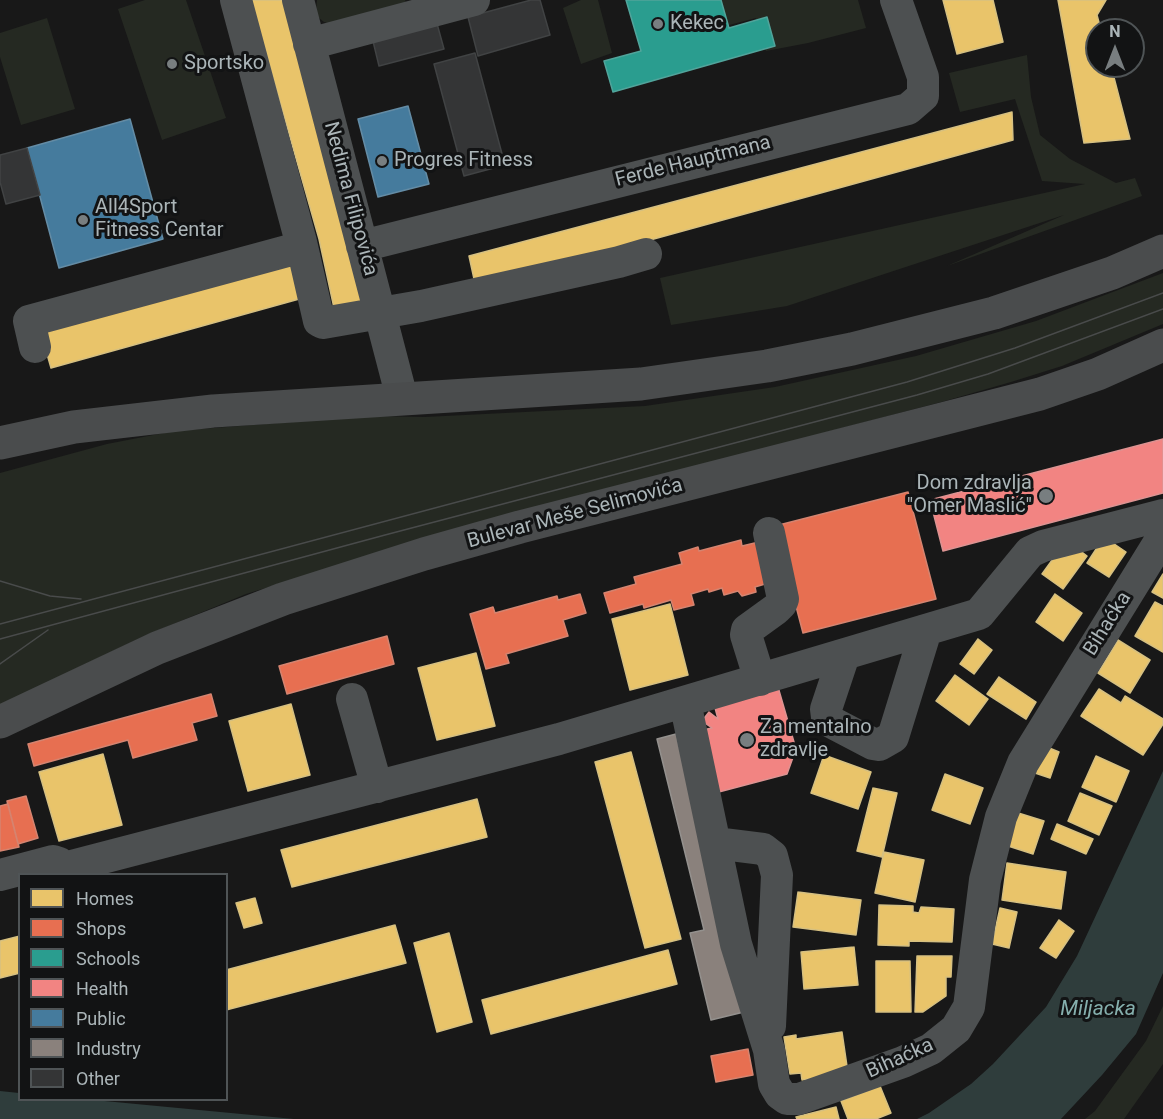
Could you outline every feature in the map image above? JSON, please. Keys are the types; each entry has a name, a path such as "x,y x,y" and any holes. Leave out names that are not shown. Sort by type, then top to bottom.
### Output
{"main road":[{"path":"0,443 64,429 213,411 641,384 767,366 852,349 994,313 1089,281 1163,251"},
{"name":"Bulevar Meše Selimovića","path":"0,722 157,648 283,598 529,524 1040,394 1098,374 1163,345"}],"street":[{"path":"236,0 302,247 319,321 323,323 421,306 646,254"},
{"name":"Nedima Filipovića","path":"298,0 402,398"},
{"path":"309,44 474,0"},
{"name":"Ferde Hauptmana","path":"362,246 908,108 922,96 923,77 896,0"},
{"path":"35,347 29,321 302,247"},
{"path":"51,872 559,739 980,614 1030,552 1043,546 1163,515"},
{"path":"759,680 746,635 747,630 776,609 783,598 769,533"},
{"name":"Bihaćka","path":"685,702 736,944 769,1050 774,1084 785,1097 795,1100 903,1062 931,1049 956,1029 969,1007 985,880 998,827 1023,763 1163,539"},
{"path":"844,655 826,709 827,717 831,722 879,745 893,737 926,630"},
{"path":"352,699 377,786"},
{"path":"715,843 763,849 772,856 777,875 769,1050"},
{"path":"0,874 59,861 51,872"},
{"path":"0,885 18,880"}],"shaded area":[{"name":"Sportsko","path":"145,0 186,0 226,118 162,140 118,9"},
{"path":"317,0 405,0 407,5 331,24 319,18 316,11"},
{"path":"581,0 598,0 612,53 581,64 563,8"},
{"path":"706,0 858,0 866,28 766,51 756,18 714,29"},
{"path":"47,18 75,109 21,125 0,57 0,33"},
{"path":"1027,55 1031,97 1040,135 1070,159 1116,183 1135,178 1142,196 947,266 1064,215 787,306 671,325 660,278 1085,184 1042,181 1015,99 960,112 949,73"},
{"path":"1163,273 1163,324 1062,366 945,401 444,533 246,594 142,637 0,705 0,473 107,444 174,431 371,416 425,417 645,406 775,387 916,356 1036,321"},
{"path":"1163,1006 1163,1064 1124,1119 1085,1119 1095,1111 1146,1041"}],"water":[{"name":"Miljacka","path":"1163,771 1163,973 1136,1034 1061,1119 917,1119 971,1084 993,1064 1046,1007 1077,956"},
{"path":"0,1091 18,1093 18,1101 105,1101 294,1119 0,1119"}],"building: Homes":[{"path":"251,0 283,0 367,303 336,317 319,239"},
{"path":"943,0 993,0 1003,42 957,54"},
{"path":"1058,0 1106,0 1097,15 1098,18 1085,18 1085,78 1114,78 1130,139 1084,143"},
{"path":"1012,112 1013,140 476,288 469,256"},
{"path":"300,261 310,296 51,368 41,333"},
{"path":"1104,537 1126,552 1109,577 1087,563"},
{"path":"1074,546 1087,556 1063,589 1042,574 1058,552 1066,557"},
{"path":"1163,574 1163,598 1152,592"},
{"path":"1055,594 1082,613 1063,641 1036,622"},
{"path":"1155,602 1163,606 1163,652 1135,636"},
{"path":"670,604 688,675 630,690 612,619"},
{"path":"978,639 992,650 974,674 960,664"},
{"path":"1118,640 1150,660 1130,693 1098,673"},
{"path":"476,653 495,726 437,740 418,668"},
{"path":"955,675 988,699 969,725 936,701"},
{"path":"999,677 1036,702 1026,719 987,694"},
{"path":"1099,689 1121,703 1125,696 1163,719 1163,724 1143,755 1081,716"},
{"path":"291,704 310,775 248,791 229,721"},
{"path":"1042,745 1059,752 1050,778 1032,772"},
{"path":"631,752 681,939 645,948 595,762"},
{"path":"103,754 122,825 59,841 39,772"},
{"path":"824,755 871,772 858,809 811,793"},
{"path":"1096,756 1129,771 1116,802 1082,787"},
{"path":"945,774 983,788 970,824 932,810"},
{"path":"873,788 897,793 882,857 857,851"},
{"path":"1080,793 1112,806 1099,835 1068,821"},
{"path":"477,799 487,837 292,887 281,850"},
{"path":"1015,812 1044,821 1033,854 1005,845"},
{"path":"1057,824 1093,839 1086,854 1051,839"},
{"path":"884,852 924,860 915,902 875,893"},
{"path":"1007,863 1066,872 1061,909 1002,900"},
{"path":"798,892 861,900 856,935 793,927"},
{"path":"255,898 262,923 244,928 236,903"},
{"path":"879,905 913,906 913,912 919,913 921,907 954,909 952,942 909,941 909,946 878,945"},
{"path":"1000,908 1017,912 1009,948 992,944"},
{"path":"1059,920 1074,931 1056,958 1040,948"},
{"path":"395,925 406,963 228,1009 228,969"},
{"path":"449,933 472,1022 437,1032 414,943"},
{"path":"18,936 18,974 0,978 0,941"},
{"path":"854,947 858,985 804,989 801,952"},
{"path":"668,950 677,984 491,1034 482,1000"},
{"path":"917,956 952,956 951,977 946,977 946,996 923,1012 915,1012"},
{"path":"876,961 910,961 911,1012 876,1012"},
{"path":"842,1032 848,1073 802,1080 801,1073 790,1074 784,1037 796,1035 796,1039"},
{"path":"880,1086 891,1113 876,1119 848,1119 841,1101"},
{"path":"836,1107 839,1119 797,1119 796,1117"}],"building: Shops":[{"path":"908,492 936,599 803,633 775,526"},
{"path":"741,540 742,546 763,541 775,581 755,587 756,592 742,596 738,591 724,595 722,588 709,592 708,589 691,594 694,605 674,610 671,600 644,608 643,604 610,613 604,593 636,584 634,577 682,564 679,553 698,547 699,551"},
{"path":"580,594 586,613 563,620 568,636 506,654 509,663 486,669 470,614 493,607 495,613 557,596 558,600"},
{"path":"387,636 394,664 287,694 279,666"},
{"path":"211,694 217,716 192,723 197,740 133,758 128,740 34,766 28,744"},
{"path":"26,796 38,838 18,844 7,801"},
{"path":"8,804 19,847 0,851 0,806"},
{"path":"748,1049 753,1075 716,1082 711,1056"}],"building: Schools":[{"path":"626,0 721,0 729,28 767,17 775,46 613,92 604,61 641,51"}],"building: Health":[{"name":"Dom zdravlja \"Omer Maslić\"","path":"1163,439 1163,493 943,551 930,500"},
{"name":"Za mentalno zdravlje","path":"778,687 796,749 787,774 715,793 698,731 712,728 702,721 709,712 718,719 714,704"}],"building: Public":[{"path":"408,106 429,184 378,197 358,119"},
{"path":"130,119 163,239 59,268 27,148"}],"building: Industry":[{"path":"676,734 744,1012 711,1020 690,933 704,930 657,739"}],"building: Other":[{"path":"531,0 540,0 550,35 478,56 468,17"},
{"path":"436,20 444,49 379,66 372,37"},
{"path":"475,53 505,165 464,176 434,64"},
{"path":"27,148 40,195 6,204 0,182 0,155"}],"tram line":[{"path":"0,624 907,382 1015,348 1163,293"},
{"path":"0,639 917,395 988,374 1163,309"},
{"path":"0,581 50,596 81,599"},
{"path":"0,664 48,630"}],"place":[{"name":"Kekec","path":"658,24"},
{"name":"Sportsko","path":"172,64"},
{"name":"Progres Fitness","path":"382,161"},
{"name":"All4Sport Fitness Centar","path":"83,220"},
{"name":"Dom zdravlja \"Omer Maslić\"","path":"1046,496"},
{"name":"Za mentalno zdravlje","path":"747,740"}]}
